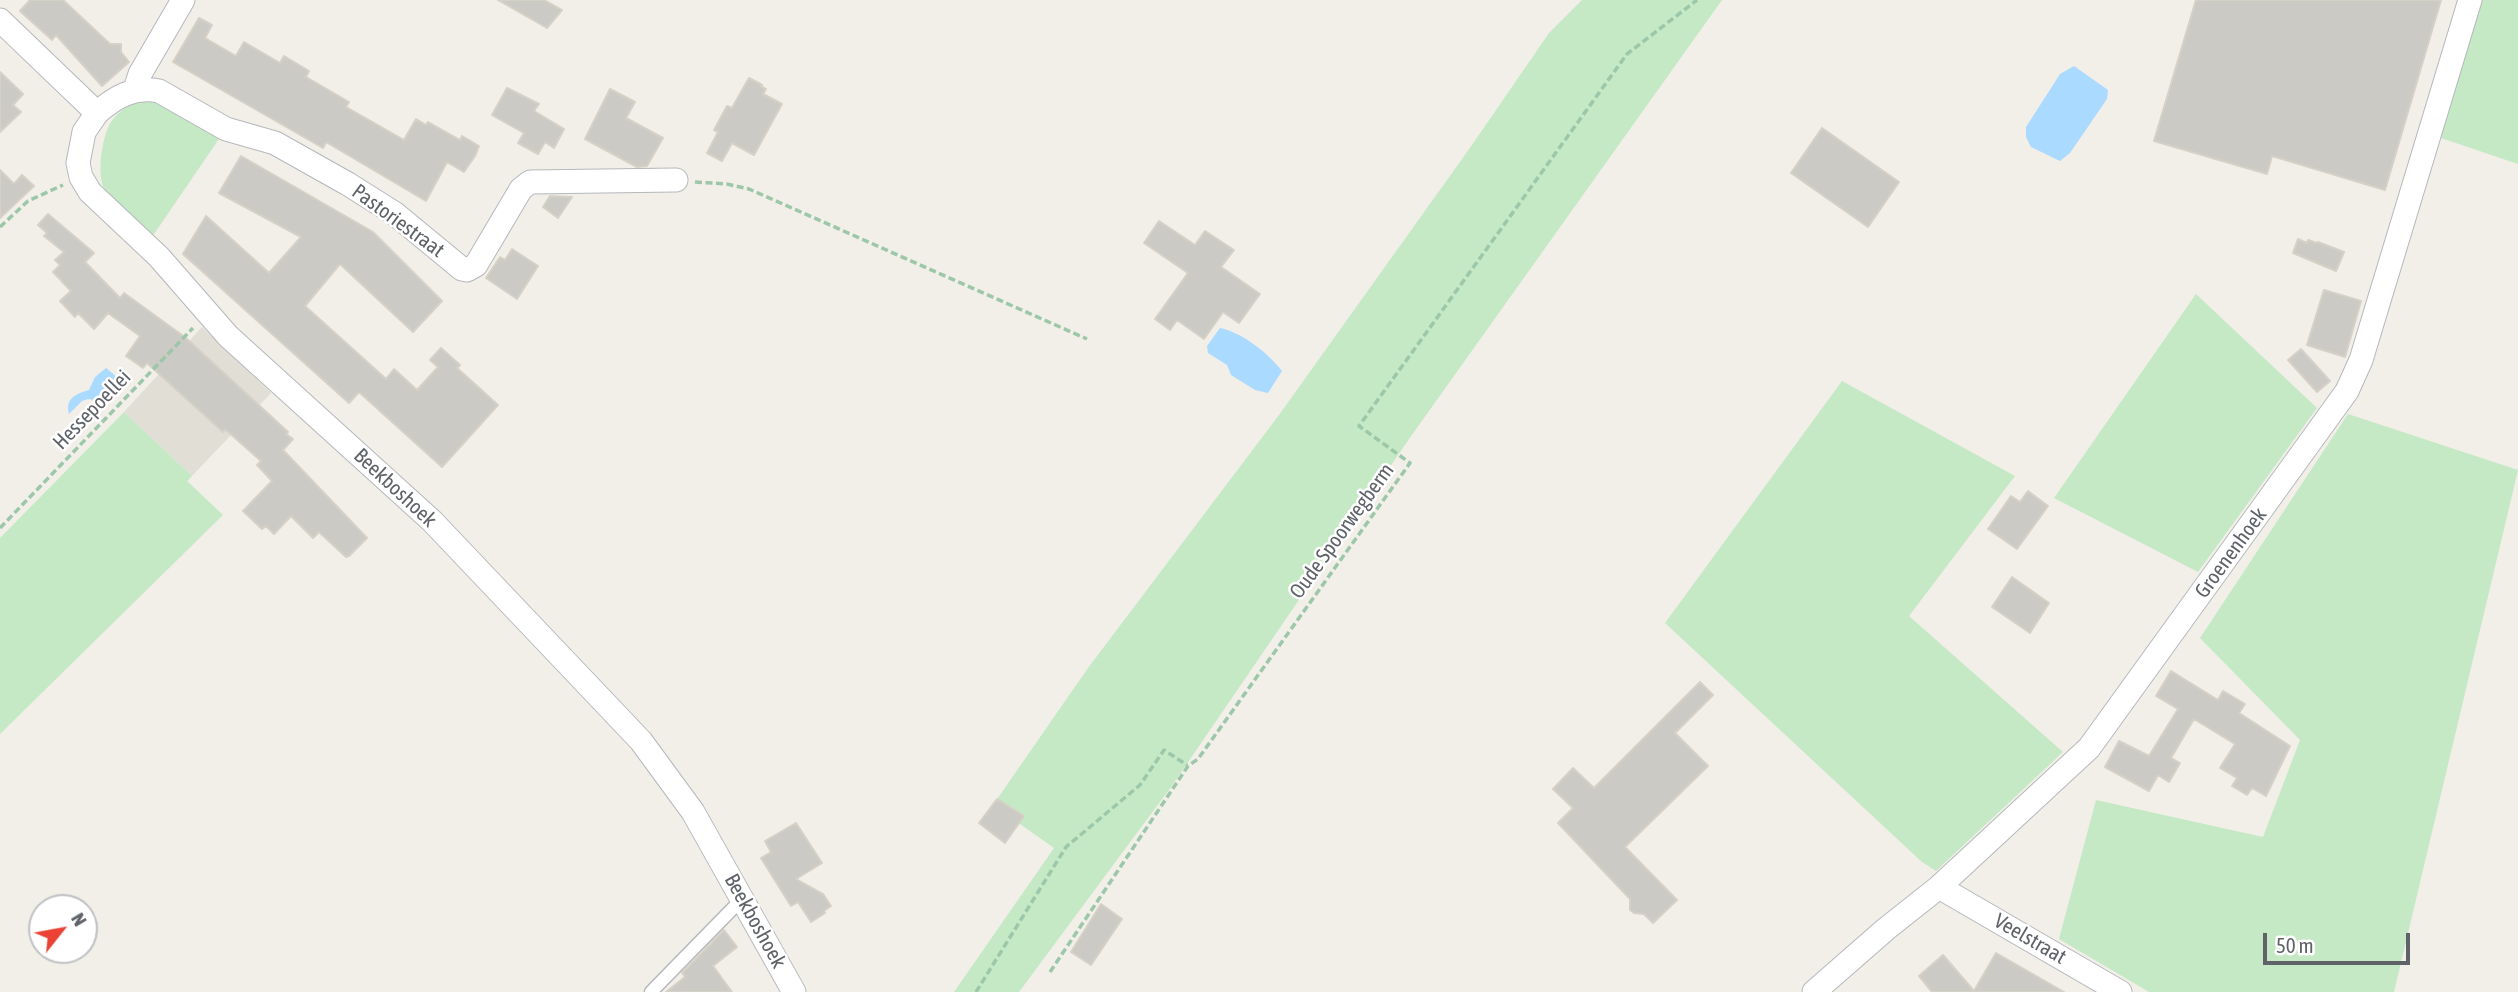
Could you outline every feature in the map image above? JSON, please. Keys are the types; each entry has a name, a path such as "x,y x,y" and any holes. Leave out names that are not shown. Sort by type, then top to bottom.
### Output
{"street":[{"path":"81,177 78,163 84,132 97,113 109,103 135,90 140,74 183,0"},
{"name":"Groenenhoek","path":"1814,992 1939,887 2089,748 2347,391 2361,360 2470,0"},
{"path":"0,20 97,113"},
{"name":"Pastoriestraat","path":"135,90 159,91 226,129 275,143 394,213 462,269 467,270 476,265 522,189 530,182 676,180"},
{"name":"Beekboshoek","path":"81,177 100,204 159,257 228,336 432,521 616,713 662,767 693,812 794,992"},
{"name":"Veelstraat","path":"1939,887 2120,992"}],"lane":[{"path":"651,992 742,899"}],"path":[{"name":"Oude Spoorwegberm","path":"1188,766 1198,759 1410,463 1359,426 1627,54 1697,0"},
{"path":"0,227 27,201 81,177"},
{"path":"676,180 727,184 749,189 1087,339"},
{"name":"Hessepoellei","path":"0,528 207,313"},
{"path":"976,992 1066,847 1140,785 1164,750 1188,766 1050,972"}],"shaded area":[{"path":"202,327 271,393 192,476 124,412"}],"green space":[{"path":"1582,0 1722,0 1409,439 1171,787 1019,992 954,992 1054,848 993,805 1088,668 1279,415 1549,33"},
{"path":"2480,0 2518,0 2518,164 2438,137"},
{"path":"137,101 157,101 221,136 152,237 109,196 102,184 101,175 101,156 108,128 120,112"},
{"path":"2196,294 2317,408 2198,572 2054,498"},
{"path":"1842,381 2015,476 1909,616 2063,752 1936,871 1922,862 1665,623"},
{"path":"124,412 192,476 187,481 223,515 0,734 0,538"},
{"path":"2348,414 2518,470 2394,992 2149,992 2059,939 2096,800 2263,837 2300,740 2200,638"}],"water":[{"path":"2074,66 2108,90 2107,99 2070,153 2060,161 2031,147 2026,137 2026,127 2060,74"},
{"path":"1220,328 1237,334 1254,345 1282,371 1268,393 1255,390 1231,375 1227,365 1208,353 1207,346"},
{"path":"106,368 117,377 105,395 82,401 69,414 70,400 89,390 95,377"}],"building":[{"path":"30,0 63,0 110,44 121,44 121,52 129,62 102,86 56,35 52,40 20,11"},
{"path":"498,0 544,0 562,10 547,28"},
{"path":"2196,0 2441,0 2385,190 2272,156 2267,174 2154,141"},
{"path":"199,18 212,25 205,38 236,56 244,42 280,63 284,56 309,71 306,77 349,102 346,107 404,140 416,119 426,125 428,122 460,140 462,136 479,146 475,156 464,172 447,162 426,201 326,142 323,148 173,62"},
{"path":"0,72 23,94 13,105 21,112 0,132"},
{"path":"749,78 766,89 763,94 782,104 754,155 732,143 722,161 707,153 718,132 714,130 727,106 732,108"},
{"path":"507,88 539,104 534,111 564,129 554,148 545,142 538,154 518,143 524,133 492,115"},
{"path":"610,89 635,102 626,118 663,138 647,166 637,167 585,139"},
{"path":"1822,128 1899,182 1868,227 1791,173"},
{"path":"241,156 373,232 442,301 413,332 340,264 305,306 386,379 394,369 417,390 438,367 430,360 441,348 460,365 457,368 498,405 442,467 359,392 349,403 183,254 206,216 269,273 301,237 219,193"},
{"path":"0,170 14,184 22,175 34,186 0,218"},
{"path":"550,196 572,197 558,218 543,207"},
{"path":"48,214 94,253 85,262 120,298 124,293 186,338 288,432 286,434 293,439 283,450 367,538 349,556 346,557 319,532 313,538 291,516 274,534 266,526 262,529 243,511 272,481 257,465 261,461 225,429 223,432 147,363 143,368 126,356 140,336 108,313 94,329 78,313 75,317 60,301 71,291 53,272 60,265 55,260 64,252 44,236 47,233 38,225"},
{"path":"1159,221 1195,245 1205,231 1234,250 1221,267 1260,294 1239,323 1223,312 1204,339 1177,320 1170,330 1155,319 1188,273 1144,243"},
{"path":"2298,239 2307,243 2308,240 2318,242 2344,252 2336,271 2293,253"},
{"path":"512,249 538,266 517,299 486,278 500,257 505,260"},
{"path":"2324,290 2361,301 2345,357 2307,345"},
{"path":"2301,349 2330,381 2317,392 2288,360"},
{"path":"2028,491 2048,506 2017,549 1988,529 2011,496 2020,502"},
{"path":"2012,577 2049,603 2030,633 1992,607"},
{"path":"2171,671 2218,700 2223,691 2245,704 2239,713 2290,746 2266,796 2252,788 2247,795 2232,786 2237,778 2220,768 2235,744 2194,719 2171,758 2180,763 2169,782 2158,775 2149,791 2105,767 2119,741 2149,756 2178,709 2156,696"},
{"path":"1700,682 1713,695 1675,733 1708,766 1625,847 1677,900 1653,923 1644,914 1630,910 1630,899 1558,823 1573,808 1553,789 1573,768 1594,788"},
{"path":"997,799 1024,816 1005,843 979,823"},
{"path":"796,823 822,863 796,879 823,894 831,906 811,922 798,902 791,906 761,858 771,852 765,841"},
{"path":"1101,904 1122,919 1091,965 1071,952"},
{"path":"724,930 737,947 713,966 732,992 666,992 685,977 682,973"},
{"path":"1996,953 2064,992 1932,992 1919,976 1943,955 1974,991"}]}
